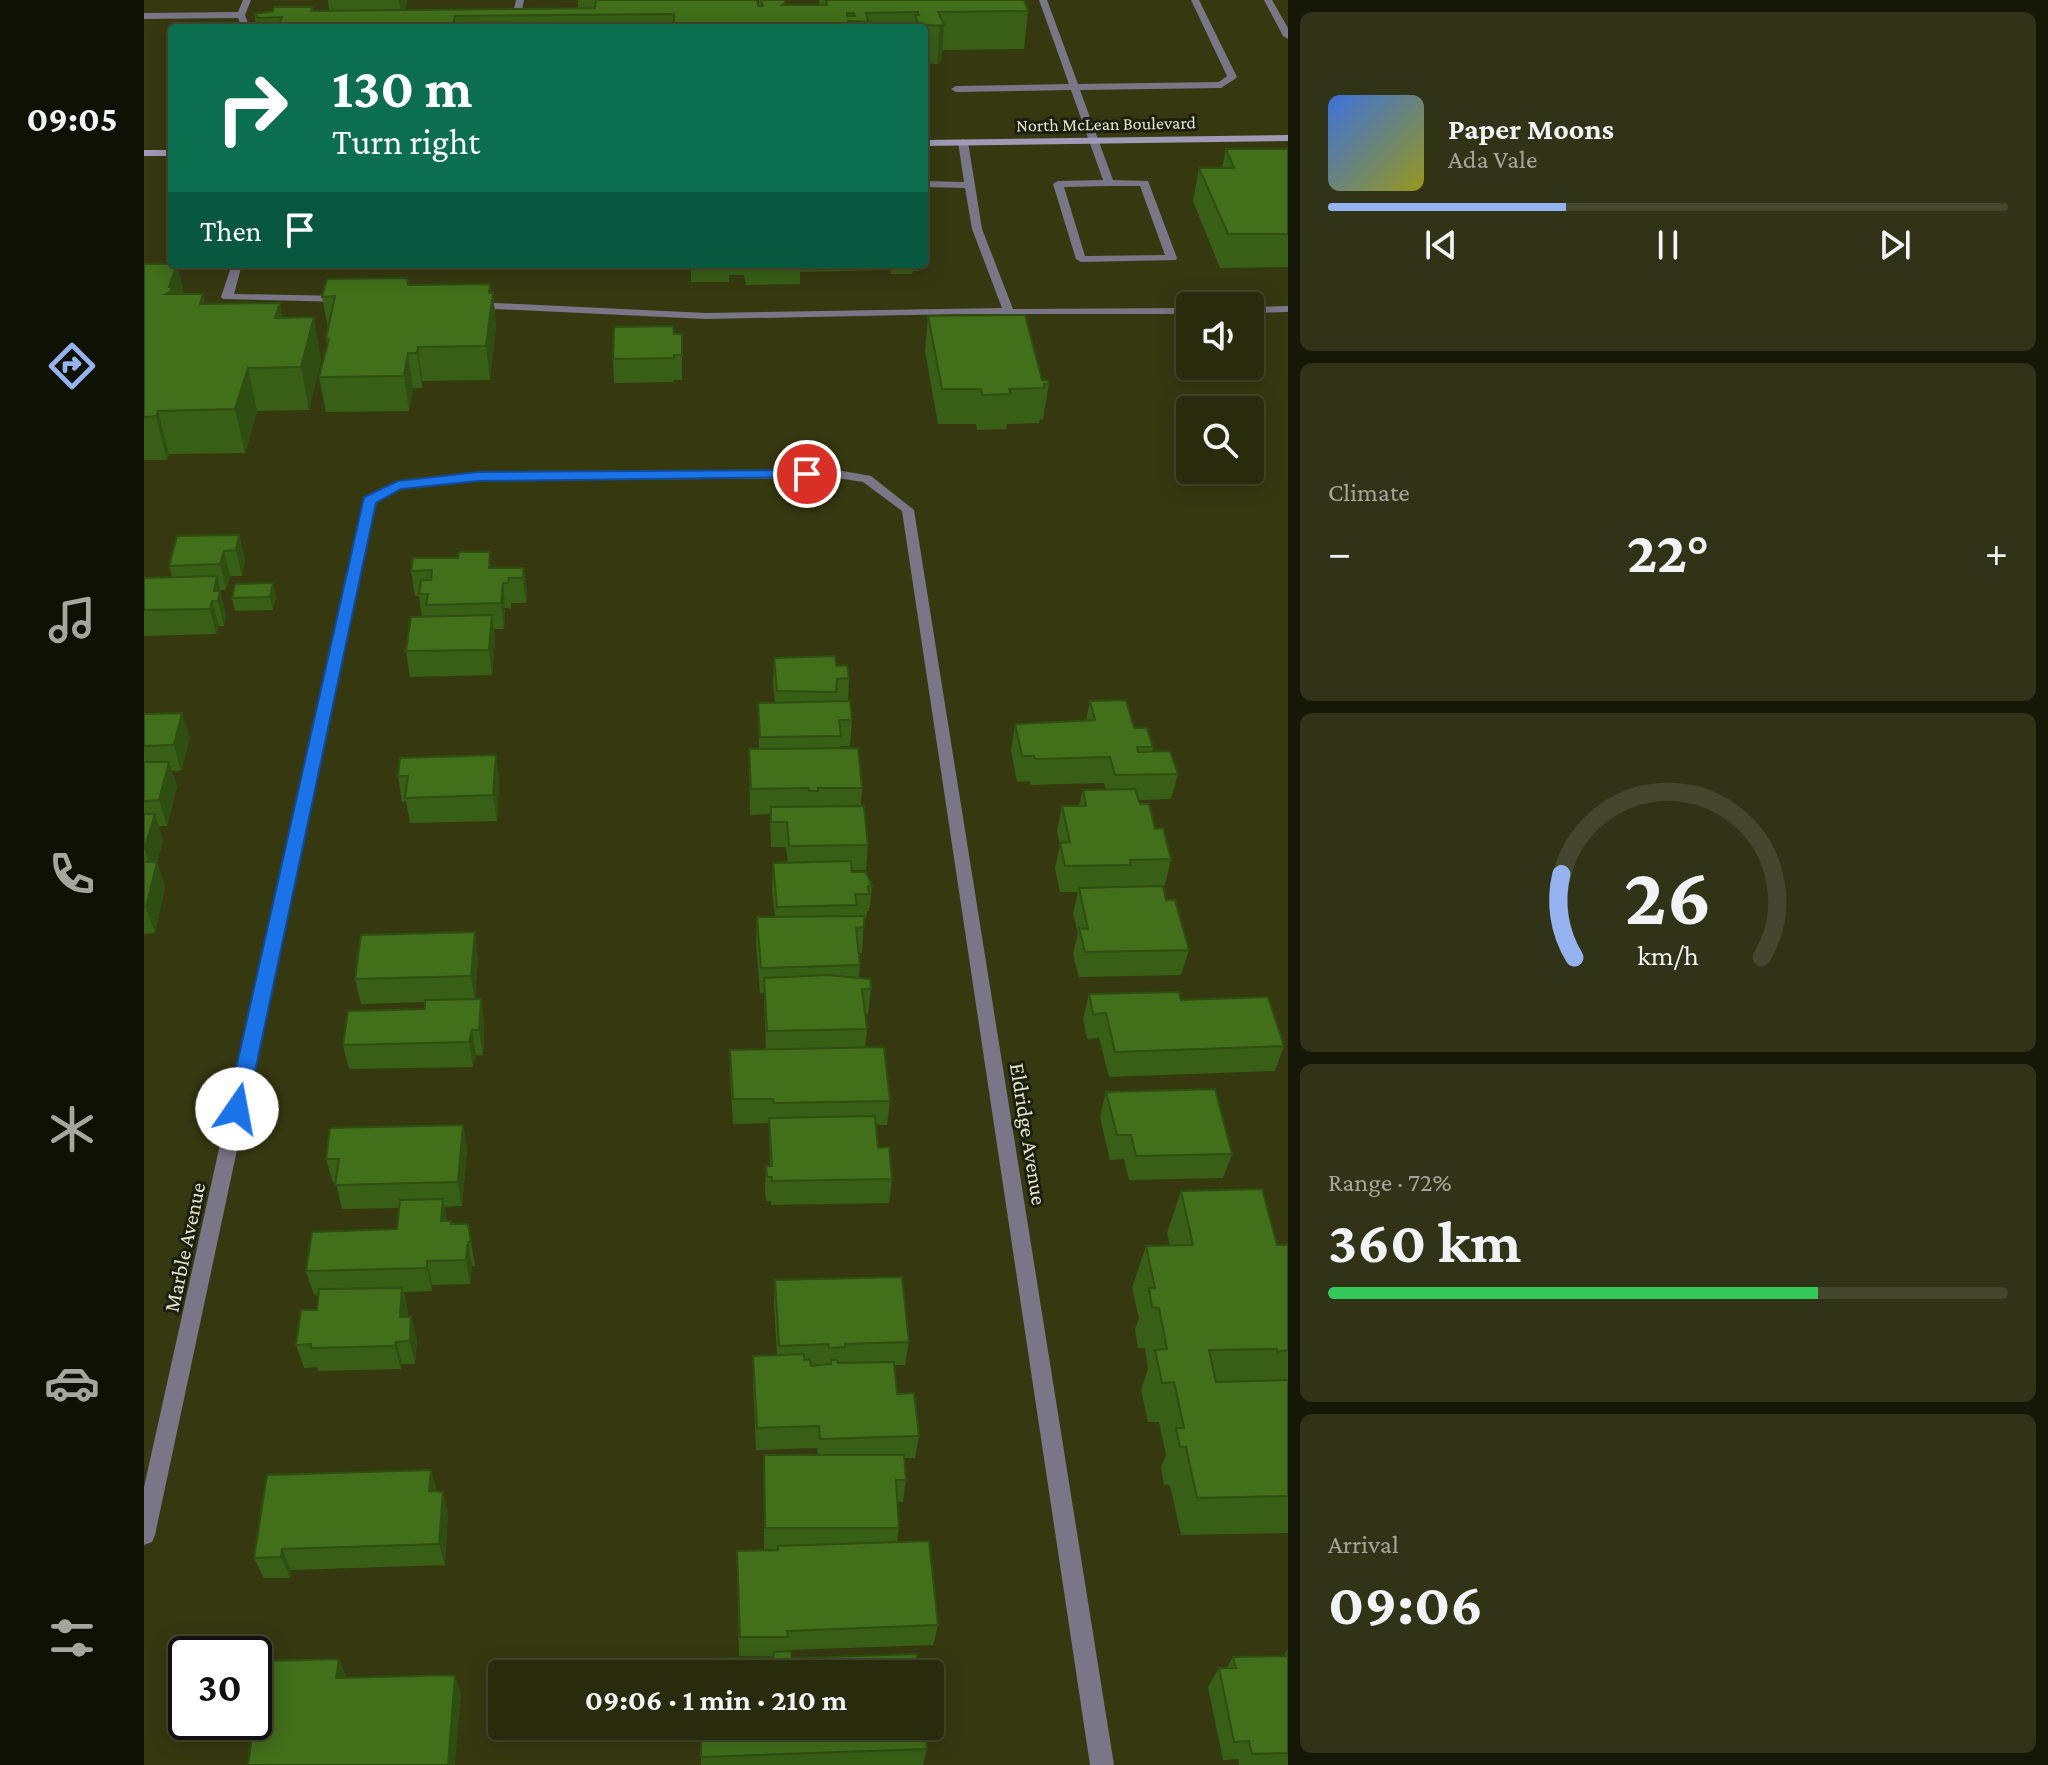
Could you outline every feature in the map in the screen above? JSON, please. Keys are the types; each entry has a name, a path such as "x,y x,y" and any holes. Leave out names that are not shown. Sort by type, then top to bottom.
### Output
{"main road":[{"name":"North McLean Boulevard","path":"928,143 1288,138"},
{"path":"144,153 168,153"}],"street":[{"path":"244,24 241,15 247,0"},
{"path":"515,24 520,0"},
{"path":"1043,0 1077,87 1109,183"},
{"path":"956,89 1221,85 1232,77 1195,0"},
{"path":"1268,0 1288,36"},
{"path":"144,16 241,15"},
{"path":"963,142 977,229 1009,312"},
{"path":"1109,183 1144,183 1172,258 1081,259 1058,184 1109,183"},
{"path":"928,184 969,185"},
{"path":"236,268 227,297 352,299"},
{"path":"469,305 576,313 706,316 1176,311"},
{"path":"1264,310 1288,309"},
{"name":"Marble Avenue","path":"144,1535 369,500 398,485 478,477 837,474 867,479 908,510"},
{"name":"Eldridge Avenue","path":"908,510 1102,1765"}],"building":[{"path":"596,0 757,0 758,6 763,6 761,0 785,0 782,5 827,5 826,0 1024,0 1028,11 938,12 944,24 940,26 918,24 915,15 919,15 918,12 866,13 868,22 848,21 849,24 674,24 674,14 455,16 453,24 279,24 282,17 259,18 254,14 273,11 274,7 313,7 311,11 595,8"},
{"path":"1226,149 1288,149 1288,234 1228,234 1199,168 1234,168"},
{"path":"145,264 168,264 168,268 176,268 169,287 172,287 171,291 166,294 203,294 200,304 280,303 275,318 314,317 301,367 248,368 235,409 158,411 156,416 144,417"},
{"path":"407,278 408,285 490,284 489,293 493,293 486,346 418,347 417,353 408,353 404,376 319,377 329,339 326,338 335,296 322,297 327,279"},
{"path":"1025,315 1042,380 1048,380 1049,384 1044,384 1044,388 1009,389 1011,394 982,395 981,389 942,389 928,316"},
{"path":"673,326 674,334 682,334 682,355 674,355 674,358 613,359 614,327"},
{"path":"239,535 236,550 224,551 220,564 169,566 177,536"},
{"path":"459,552 490,552 489,568 524,568 523,578 509,578 508,583 503,583 501,603 426,605 428,594 419,594 421,580 431,580 432,570 411,571 413,558 458,558"},
{"path":"217,576 214,591 220,591 218,601 212,601 210,609 144,610 144,578"},
{"path":"273,583 270,597 232,598 235,584"},
{"path":"492,615 489,650 406,651 411,617"},
{"path":"835,656 836,666 847,665 849,678 837,679 836,692 777,691 774,658"},
{"path":"1126,700 1134,728 1147,728 1153,747 1137,747 1138,752 1170,751 1178,774 1115,775 1110,757 1035,759 1034,756 1022,756 1015,724 1095,720 1090,701"},
{"path":"850,701 852,720 839,720 841,736 760,737 758,703"},
{"path":"182,713 174,745 144,746 144,714"},
{"path":"858,748 862,788 818,788 818,791 809,791 809,788 751,789 749,749"},
{"path":"496,755 493,795 405,798 408,776 398,776 400,758"},
{"path":"144,762 169,762 159,800 144,801"},
{"path":"1135,789 1140,804 1149,804 1155,829 1163,828 1171,859 1130,860 1131,865 1065,866 1060,843 1070,842 1062,806 1086,806 1083,790"},
{"path":"864,806 868,845 789,846 787,822 771,822 771,807"},
{"path":"144,814 155,814 144,850"},
{"path":"851,861 852,872 866,872 872,886 868,886 869,894 855,894 857,905 777,907 773,863"},
{"path":"144,862 157,862 146,908 144,908"},
{"path":"1163,886 1166,900 1175,900 1189,950 1085,952 1079,928 1088,929 1079,888"},
{"path":"864,916 864,927 856,928 860,965 761,968 757,917"},
{"path":"475,932 471,976 355,979 361,935"},
{"path":"827,975 870,979 871,989 862,989 867,1029 767,1031 764,978"},
{"path":"1179,992 1181,1000 1268,997 1284,1046 1115,1052 1106,1013 1093,1014 1089,994"},
{"path":"481,999 479,1030 472,1030 469,1042 343,1045 348,1011 425,1009 425,1000"},
{"path":"884,1047 890,1101 774,1103 773,1099 733,1099 730,1050"},
{"path":"1215,1089 1232,1154 1136,1156 1131,1135 1117,1135 1106,1092"},
{"path":"875,1116 878,1148 889,1147 892,1179 772,1181 772,1177 767,1177 766,1166 772,1166 769,1118"},
{"path":"463,1125 458,1182 335,1185 339,1159 326,1159 330,1128"},
{"path":"1262,1189 1277,1245 1288,1245 1288,1350 1209,1350 1216,1382 1288,1380 1288,1496 1197,1498 1186,1447 1180,1447 1176,1428 1184,1428 1174,1382 1162,1383 1155,1350 1167,1349 1159,1308 1152,1307 1149,1288 1155,1288 1146,1246 1193,1245 1181,1191"},
{"path":"443,1199 441,1221 468,1224 471,1242 468,1242 466,1260 427,1261 427,1268 306,1271 312,1232 397,1229 400,1200"},
{"path":"902,1277 909,1342 845,1344 845,1347 829,1348 828,1344 779,1346 775,1280"},
{"path":"402,1288 400,1317 411,1317 410,1341 396,1342 395,1346 311,1348 311,1344 296,1345 301,1310 317,1310 319,1289"},
{"path":"804,1354 804,1360 810,1359 811,1366 831,1364 831,1360 838,1363 894,1362 897,1394 914,1393 919,1436 820,1439 819,1426 757,1428 753,1356"},
{"path":"764,1455 904,1455 906,1480 896,1480 899,1528 765,1528"},
{"path":"431,1470 429,1491 443,1492 439,1544 282,1549 281,1557 254,1558 267,1475"},
{"path":"929,1541 938,1625 787,1631 788,1637 740,1637 737,1551 778,1550 778,1546"},
{"path":"791,1651 792,1658 917,1654 918,1660 699,1660 773,1657 774,1652"},
{"path":"1288,1656 1288,1753 1252,1754 1249,1741 1234,1742 1219,1668 1236,1668 1233,1657"},
{"path":"339,1659 336,1678 455,1675 448,1765 248,1765 252,1740 272,1740 272,1661"},
{"path":"701,1740 926,1740 927,1749 701,1757"}],"route":[{"path":"237,1109 369,500 398,485 478,477 807,474"}]}
